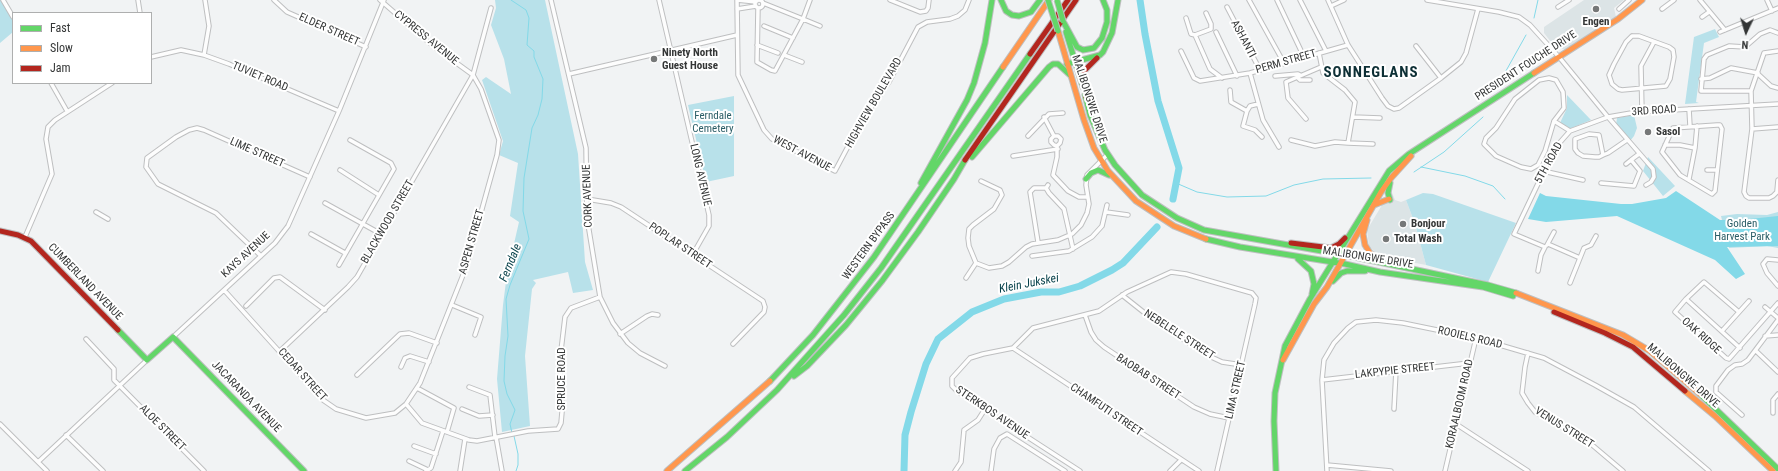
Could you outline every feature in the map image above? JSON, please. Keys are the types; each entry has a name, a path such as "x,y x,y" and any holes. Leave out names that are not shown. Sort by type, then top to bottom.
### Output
{"main road":[{"path":"908,208 967,100 974,83 986,42 992,0"},
{"path":"1001,0 1006,10 1012,15 1019,16 1031,12 1040,0"},
{"name":"WESTERN BYPASS","path":"667,471 742,407 805,345 874,257 1049,0"},
{"name":"MALIBONGWE DRIVE","path":"1049,0 1070,75 1094,148 1101,160 1118,182 1136,201 1154,214 1188,233 1211,241 1340,263 1380,272 1411,275 1503,292 1559,314 1633,347 1654,363 1773,471"},
{"name":"MALIBONGWE DRIVE","path":"1057,0 1090,115 1107,155 1142,195 1171,215 1204,230 1386,263 1460,278 1504,289 1632,339 1650,351 1676,372 1726,417 1778,469"},
{"name":"WESTERN BYPASS","path":"685,471 745,421 777,390 844,315 882,268 1068,0"},
{"path":"777,390 807,366 865,303 918,232 954,179 964,161 1076,0"},
{"path":"1063,22 1078,47 1083,50 1094,48 1102,38 1107,22 1107,10 1103,0"},
{"path":"1086,97 1084,71 1088,65 1106,49 1112,34 1118,0"},
{"name":"PRESIDENT FOUCHE DRIVE","path":"1276,471 1274,407 1282,354 1289,337 1310,299 1389,172 1409,154 1618,19 1642,0"},
{"path":"1067,64 1100,55"},
{"path":"954,179 1049,67 1053,64 1058,64 1070,75"},
{"name":"PRESIDENT FOUCHE DRIVE","path":"1280,367 1314,304 1327,287 1368,213 1391,178 1420,147"},
{"path":"1086,179 1091,173 1098,170 1103,171 1118,182"},
{"path":"1374,205 1390,200 1388,193 1391,178"},
{"path":"1368,213 1363,234 1365,245 1373,256 1386,263"},
{"path":"1266,242 1331,248 1342,241 1354,228"},
{"name":"CUMBERLAND AVENUE","path":"0,231 25,237 34,244 147,360"},
{"path":"1293,256 1302,261 1311,271 1314,284 1310,299"},
{"path":"1327,287 1341,273 1347,271 1380,272"},
{"name":"KAYS AVENUE","path":"147,360 173,337"},
{"name":"JACARANDA AVENUE","path":"173,337 304,471"}],"street":[{"path":"3,0 12,15"},
{"path":"138,0 140,12"},
{"path":"204,55 209,26 205,0"},
{"name":"ELDER STREET","path":"274,0 287,12 366,47"},
{"name":"CORK AVENUE","path":"551,0 586,148 588,224 600,297 609,317 628,343 635,349 665,366"},
{"name":"LONG AVENUE","path":"659,0 709,216 709,226 693,254"},
{"path":"737,0 763,3 820,26"},
{"name":"WEST AVENUE","path":"737,0 738,75 766,133 772,139 835,171"},
{"path":"757,3 757,62 771,70 776,70 803,19 810,0"},
{"path":"890,0 918,12 926,11 929,0"},
{"name":"HIGHVIEW BOULEVARD","path":"835,171 861,122 889,82 918,27 927,22 950,19 958,16 966,10 969,0"},
{"path":"1249,0 1284,63"},
{"path":"1277,0 1304,56"},
{"path":"1300,0 1326,51"},
{"path":"1328,0 1348,44 1388,106 1396,109 1441,78 1464,58 1478,8"},
{"path":"1331,6 1344,0"},
{"path":"1427,0 1478,8 1519,17 1530,25 1559,57 1645,161 1655,175 1651,182 1646,185"},
{"path":"1558,7 1569,0"},
{"path":"1619,9 1629,0"},
{"path":"1662,10 1674,0"},
{"path":"1700,0 1725,30"},
{"path":"1766,0 1772,11"},
{"name":"KAYS AVENUE","path":"173,337 275,243 288,226 366,47 382,1"},
{"name":"CYPRESS AVENUE","path":"382,1 433,46 474,75"},
{"path":"757,3 761,7 763,3"},
{"path":"737,9 757,3"},
{"name":"ASHANTI","path":"1227,7 1260,70"},
{"name":"BLACKWOOD STREET","path":"280,351 354,281 474,75 491,8"},
{"path":"1720,32 1778,8"},
{"path":"1702,17 1709,12"},
{"path":"1195,35 1211,29 1212,26 1206,13"},
{"path":"1186,18 1191,34 1195,35 1210,70 1222,78"},
{"path":"764,26 793,38"},
{"path":"1751,91 1702,91 1700,89 1703,61 1707,55 1731,45 1743,48 1760,34 1770,30 1778,32"},
{"path":"1216,32 1237,76"},
{"path":"569,74 737,35"},
{"path":"1632,36 1639,36 1654,42 1669,47 1673,50 1674,57 1670,78 1666,86 1641,89 1618,89 1612,84 1610,72 1626,42 1632,36"},
{"path":"1642,112 1641,66 1654,42"},
{"name":"PERM STREET","path":"1182,51 1194,78 1197,81 1237,76 1348,44"},
{"path":"757,45 778,53"},
{"path":"1416,46 1441,78"},
{"name":"TUVIET ROAD","path":"152,57 178,50 204,55 229,64 339,111"},
{"path":"1778,51 1769,51 1764,53 1751,91 1750,106 1752,129 1744,194 1750,198 1769,198 1775,195 1778,191 1778,180"},
{"path":"1319,53 1321,67 1326,76 1334,80 1352,98 1355,105 1348,143"},
{"path":"784,55 802,62"},
{"path":"1306,119 1288,96 1286,82 1321,67"},
{"path":"1701,79 1710,78 1731,68 1758,73 1771,86 1778,88"},
{"path":"1250,72 1258,104 1267,129 1279,147"},
{"path":"1275,76 1290,74 1300,75"},
{"name":"ASPEN STREET","path":"406,404 417,388 430,362 452,305 468,258 499,143 498,134 481,89 474,75"},
{"path":"1300,75 1298,78 1300,80 1310,80"},
{"path":"1549,78 1556,80 1564,95 1564,108 1554,121 1545,151 1538,165 1534,168 1514,165 1496,156 1484,144 1486,138 1496,128 1515,99 1542,79 1549,78"},
{"path":"52,84 67,112"},
{"path":"25,237 52,174 46,142 47,130 52,122 110,84"},
{"path":"1230,90 1230,102 1246,111"},
{"path":"1258,104 1250,106 1246,111 1243,126 1255,130 1262,137"},
{"name":"3RD ROAD","path":"1608,117 1642,112 1778,104"},
{"path":"1689,109 1690,126"},
{"path":"1028,136 1044,117 1049,114 1063,113"},
{"path":"1044,117 1054,136 1058,136 1061,140 1052,175 1068,191 1079,197 1088,197"},
{"name":"5TH ROAD","path":"1547,246 1514,234 1543,171 1554,148 1570,131 1608,117"},
{"path":"1353,118 1380,118"},
{"path":"1554,121 1570,131"},
{"path":"1717,125 1722,127 1713,194 1680,175 1663,155 1665,145 1673,128 1690,126 1717,125"},
{"path":"1689,179 1696,148 1697,126"},
{"path":"1752,129 1778,127"},
{"name":"LIME STREET","path":"261,256 216,213 160,186 146,169 145,162 148,156 176,137 193,129 204,130 310,177"},
{"path":"1603,155 1599,134 1589,134 1575,139 1575,149 1580,155 1595,157 1603,155 1627,140"},
{"path":"1054,136 1051,139 1051,142 1058,148"},
{"path":"339,265 393,172 394,166 350,140"},
{"path":"1291,140 1316,146 1335,142 1372,144"},
{"path":"1665,145 1680,145 1696,148"},
{"path":"1013,156 1058,148"},
{"path":"1626,164 1639,154"},
{"path":"981,181 1000,190 1002,195 994,209 976,222 969,230 969,246 976,263 989,268 1002,266 1009,262 1026,247 1038,242 1058,240 1069,236 1077,229 1087,213 1088,197 1086,179 1091,170 1107,155"},
{"path":"1601,184 1634,186 1640,171 1631,160"},
{"path":"340,170 379,195"},
{"path":"1707,170 1717,170"},
{"path":"1543,171 1582,180"},
{"path":"1038,242 1030,192 1034,188 1047,186 1064,209 1073,249"},
{"name":"POPLAR STREET","path":"587,199 611,203 622,207 763,301 765,306 764,312 734,344"},
{"path":"325,203 381,234"},
{"path":"1032,256 1058,253 1073,249 1092,237 1100,230 1107,204"},
{"path":"96,212 108,219"},
{"path":"1106,212 1128,215"},
{"path":"1538,271 1541,256 1554,232"},
{"path":"311,234 345,253"},
{"path":"1570,284 1584,248 1591,245 1596,236"},
{"path":"1547,246 1580,258"},
{"path":"1778,260 1766,259 1763,264 1767,273 1778,286"},
{"path":"966,278 976,263"},
{"name":"LIMA STREET","path":"1122,295 1164,275 1176,272 1252,293 1256,298 1217,471"},
{"path":"246,306 277,277 282,278 325,310"},
{"name":"OAK RIDGE","path":"1739,312 1704,282 1676,309 1675,312 1720,354 1729,359 1778,304"},
{"name":"CEDAR STREET","path":"224,290 323,400 336,409 369,418 395,413 406,404"},
{"path":"1013,348 1033,328 1099,311 1122,295"},
{"name":"NEBELELE STREET","path":"1122,295 1151,318 1207,355 1222,362 1242,365"},
{"name":"SPRUCE ROAD","path":"496,437 518,433 554,431 559,428 561,423 562,406 560,359 566,314 574,306 600,297"},
{"name":"OAK RIDGE","path":"1686,299 1740,348"},
{"name":"OAK RIDGE","path":"1722,331 1749,301"},
{"path":"452,305 481,317 475,335"},
{"path":"1742,415 1716,392 1716,386 1728,370 1735,365 1745,363 1756,351 1778,319 1765,307"},
{"path":"620,334 649,315 658,315"},
{"name":"BAOBAB STREET","path":"1086,315 1091,332 1096,340 1104,347 1194,407 1210,414 1229,418"},
{"name":"ROOIELS ROAD","path":"1327,471 1322,367 1327,354 1344,331 1356,322 1387,321 1476,338 1544,358 1634,407 1708,471"},
{"path":"357,375 400,334 409,333 437,343"},
{"path":"1765,336 1778,335"},
{"name":"KORAALBOOM ROAD","path":"1445,471 1476,338"},
{"path":"86,339 114,369 114,380 120,386"},
{"name":"STERKBOS AVENUE","path":"1013,348 970,358 951,379 953,388 1080,471"},
{"name":"CHAMFUTI STREET","path":"1013,348 1199,471"},
{"path":"1756,351 1778,372"},
{"name":"VENUS STREET","path":"1528,353 1522,388 1524,398 1528,403 1540,415 1591,444 1623,471"},
{"path":"401,367 405,358 410,356 430,362"},
{"name":"KAYS AVENUE","path":"38,462 147,360"},
{"name":"LAKPYPIE STREET","path":"1322,380 1469,363"},
{"path":"1394,409 1396,371"},
{"name":"ALOE STREET","path":"120,386 204,471"},
{"path":"469,387 490,395 502,471"},
{"path":"409,461 427,470 431,468 454,408 417,388"},
{"path":"1773,413 1773,400 1778,394"},
{"path":"406,404 420,421 445,432 465,439 477,441 496,437"},
{"path":"955,471 961,462 964,430 978,420 985,409"},
{"path":"462,410 479,416 493,415"},
{"path":"0,424 47,471"},
{"path":"1456,424 1525,470"},
{"path":"991,471 994,449 1000,438 1008,434 1065,471"},
{"path":"66,435 103,471"},
{"path":"460,471 465,439"},
{"path":"414,446 436,454"},
{"path":"1170,471 1181,460"},
{"path":"1327,465 1391,471"}],"shaded area":[{"path":"1584,0 1624,0 1614,8 1616,17 1566,49 1559,49 1555,47 1544,33 1544,27"},
{"path":"1391,190 1395,200 1401,202 1406,200 1415,224 1426,265 1380,256 1369,247 1367,230"}],"green space":[{"path":"0,0 3,0 12,14 12,33 0,43"},
{"path":"495,0 545,0 578,154 585,262 593,290 573,293 568,272 533,280 536,283 532,289 525,356 530,426 502,432 497,379 507,274 519,222 510,216 518,163 499,155 503,141 482,80 486,77 511,94 504,59 491,25 496,8"},
{"path":"1715,29 1719,37 1704,43 1696,102 1699,103 1685,104 1694,37"},
{"path":"1567,95 1591,120 1569,129 1560,123 1567,108"},
{"name":"Ferndale Cemetery","path":"734,96 734,176 706,182 688,105"},
{"path":"1634,115 1637,128 1630,141 1616,125 1617,118"},
{"path":"1648,157 1675,186 1663,196 1643,171"},
{"path":"1423,193 1433,194 1516,223 1488,282 1426,265 1415,224 1406,200"},
{"name":"Golden Harvest Park","path":"1778,212 1778,248 1767,246 1729,248 1721,216 1737,214 1767,215"}],"water":[{"path":"1676,191 1720,220 1740,220 1778,216 1778,246 1727,247 1745,274 1736,279 1715,260 1617,216 1546,222 1528,219 1540,193 1546,196 1632,204 1666,198"}],"waterway":[{"name":"Ferndale","path":"511,0 526,10 529,18 527,45 534,51 534,57 543,79 542,99 538,115 532,128 524,178 523,211 529,239 510,285 506,299 508,336 505,356 504,381 507,394 515,410 510,424 512,433"},
{"name":"Klein Jukskei","path":"1140,0 1158,101 1179,168 1173,199"},
{"path":"1534,18 1538,0"},
{"path":"1502,78 1526,35"},
{"path":"1414,172 1444,152 1483,117"},
{"path":"1421,167 1465,176 1493,186 1505,199"},
{"path":"1176,183 1197,192 1227,197 1266,196 1294,185 1323,179 1371,178"},
{"name":"Klein Jukskei","path":"904,471 905,435 926,364 938,339 972,312 1004,299 1041,292 1059,292 1080,286 1112,270 1123,263 1157,227"},
{"name":"Ferndale","path":"514,436 518,454 518,465 516,471"}],"traffic: fast":[{"path":"921,183 967,100 974,83 985,43 992,0"},
{"path":"1001,0 1006,11 1012,15 1019,16 1031,12 1040,0"},
{"path":"1048,0 1058,31"},
{"path":"1057,0 1063,21"},
{"path":"1064,23 1077,47 1083,50 1094,48 1102,38 1107,22 1107,10 1103,0"},
{"path":"1067,64 1100,55 1103,52 1112,33 1118,0"},
{"path":"1066,32 1083,87"},
{"path":"685,471 727,437 777,390 844,315 881,268 1030,54"},
{"path":"972,157 1049,67 1053,64 1058,64 1070,75"},
{"path":"770,381 813,335 874,257 1003,67"},
{"path":"1276,471 1274,421 1275,393 1285,346 1310,299 1389,171 1409,154 1534,73"},
{"path":"1085,95 1090,115 1105,150 1115,165 1142,195 1177,218 1204,230 1350,256 1488,285 1516,293"},
{"path":"794,376 807,366 846,325 882,281 918,232 965,160"},
{"path":"1086,179 1091,173 1098,170 1109,175"},
{"path":"1390,183 1388,193 1390,200"},
{"path":"1206,239 1240,247 1345,264 1380,272 1483,287 1513,296"},
{"path":"1298,259 1311,271 1314,284 1312,294"},
{"path":"1333,281 1341,273 1347,271 1365,271"},
{"path":"118,330 147,360 173,337 304,471"},
{"path":"1700,394 1778,469"}],"traffic: slow":[{"path":"1003,67 1049,0"},
{"path":"1534,73 1618,19 1642,0"},
{"path":"1058,31 1084,120 1094,148 1108,171 1136,201 1174,226 1206,239"},
{"path":"1283,360 1314,304 1327,287 1381,192 1391,178 1411,156"},
{"path":"1374,205 1389,199"},
{"path":"1367,220 1363,234 1365,245 1370,253 1381,260"},
{"path":"1516,293 1623,335 1650,351 1700,394"},
{"path":"667,471 770,381"},
{"path":"1685,391 1715,416 1773,471"}],"traffic: jam":[{"path":"1030,54 1068,0"},
{"path":"965,160 1076,0"},
{"path":"1086,97 1084,71 1097,58"},
{"path":"0,231 18,235 31,241 118,330"},
{"path":"1291,243 1331,248 1339,244 1345,238"},
{"path":"1554,312 1605,333 1633,347 1685,391"}],"place":[{"name":"Engen","path":"1596,9"},
{"name":"Ninety North Guest House","path":"654,59"},
{"name":"Sasol","path":"1648,132"},
{"name":"Bonjour","path":"1403,224"},
{"name":"Total Wash","path":"1386,239"}],"district":[{"name":"SONNEGLANS","path":"1371,73"}]}
